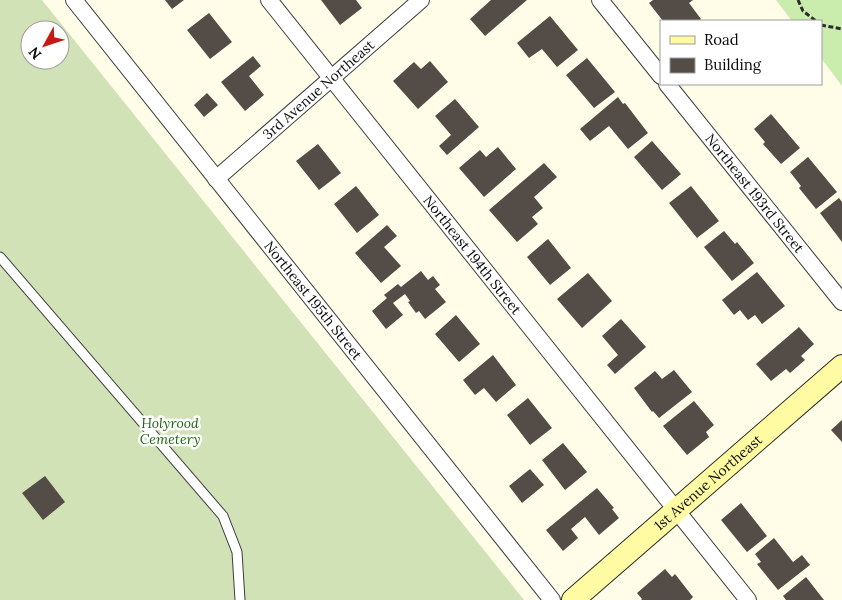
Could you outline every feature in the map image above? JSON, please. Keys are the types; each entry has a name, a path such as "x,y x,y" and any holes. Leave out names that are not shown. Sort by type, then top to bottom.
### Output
{"street":[{"name":"Northeast 195th Street","path":"74,0 552,600"},
{"name":"Northeast 194th Street","path":"269,0 748,600"},
{"name":"3rd Avenue Northeast","path":"216,179 421,0"},
{"path":"600,0 660,75"},
{"name":"Northeast 193rd Street","path":"668,85 842,302"},
{"name":"1st Avenue Northeast","path":"573,600 842,366"}],"lane":[{"path":"0,256 223,516 237,552 240,600"}],"path":[{"path":"798,0 803,11 815,20"},
{"path":"822,25 842,29"}],"green space":[{"name":"Holyrood Cemetery","path":"0,0 42,0 58,20 20,20 20,70 70,70 70,35 524,600 0,600"},
{"path":"776,0 842,0 842,86 822,59 822,20 791,20"}],"building":[{"path":"165,0 184,0 172,9"},
{"path":"321,0 356,0 362,8 340,25"},
{"path":"491,0 527,0 485,36 470,19"},
{"path":"653,0 693,0 689,3 701,19 662,20 649,3"},
{"path":"209,13 232,42 210,59 187,30"},
{"path":"550,16 578,50 557,67 542,49 529,58 517,43"},
{"path":"253,56 261,66 249,76 264,95 245,111 221,82"},
{"path":"587,58 615,92 594,108 566,75"},
{"path":"430,61 448,82 418,109 393,81 414,62 421,69"},
{"path":"207,93 218,105 204,117 194,105"},
{"path":"618,97 623,104 625,103 648,133 628,149 609,126 590,141 580,129"},
{"path":"455,99 479,127 447,155 439,146 451,135 435,116"},
{"path":"771,114 800,148 781,164 763,144 765,142 754,129"},
{"path":"652,141 681,174 662,190 634,157"},
{"path":"318,144 341,173 319,190 296,161"},
{"path":"498,147 516,169 484,197 459,168 480,150 486,157"},
{"path":"808,157 837,192 816,209 799,188 801,186 790,172"},
{"path":"544,163 557,177 534,197 543,208 532,217 538,224 517,242 489,210"},
{"path":"356,186 379,215 357,233 334,204"},
{"path":"691,186 719,221 697,238 669,203"},
{"path":"839,198 842,202 842,242 820,213"},
{"path":"387,225 397,236 384,247 401,266 381,283 355,253"},
{"path":"724,231 735,244 737,242 754,263 732,281 704,247"},
{"path":"548,239 571,268 550,285 527,257"},
{"path":"421,271 428,280 433,276 440,285 435,289 446,302 425,319 419,311 416,313 405,294 393,303 403,315 386,329 372,311 387,298 384,295 398,284 401,287"},
{"path":"757,272 785,306 762,324 755,315 748,320 740,310 734,315 722,300"},
{"path":"588,273 612,301 582,328 557,299"},
{"path":"456,315 480,344 459,362 435,334"},
{"path":"621,319 646,347 615,374 607,365 618,355 602,336"},
{"path":"799,327 814,344 801,356 805,360 790,373 786,369 771,381 756,364"},
{"path":"493,355 516,385 496,402 484,388 475,395 463,380"},
{"path":"674,370 692,392 659,418 652,412 634,388 655,371 662,379"},
{"path":"528,398 552,428 530,445 507,415"},
{"path":"694,401 714,425 706,432 709,437 687,455 663,426"},
{"path":"842,420 842,442 831,430"},
{"path":"563,443 587,472 565,490 542,460"},
{"path":"530,469 544,485 522,503 509,486"},
{"path":"45,476 65,502 43,520 22,493"},
{"path":"597,488 614,508 612,509 619,518 599,535 585,517 571,529 578,538 563,551 546,530"},
{"path":"741,503 767,536 747,552 721,520"},
{"path":"774,538 793,562 802,555 810,565 778,590 757,564 761,562 755,554"},
{"path":"665,569 672,577 675,574 693,597 690,600 641,600 637,593"},
{"path":"806,577 824,600 786,600 783,596"}]}
